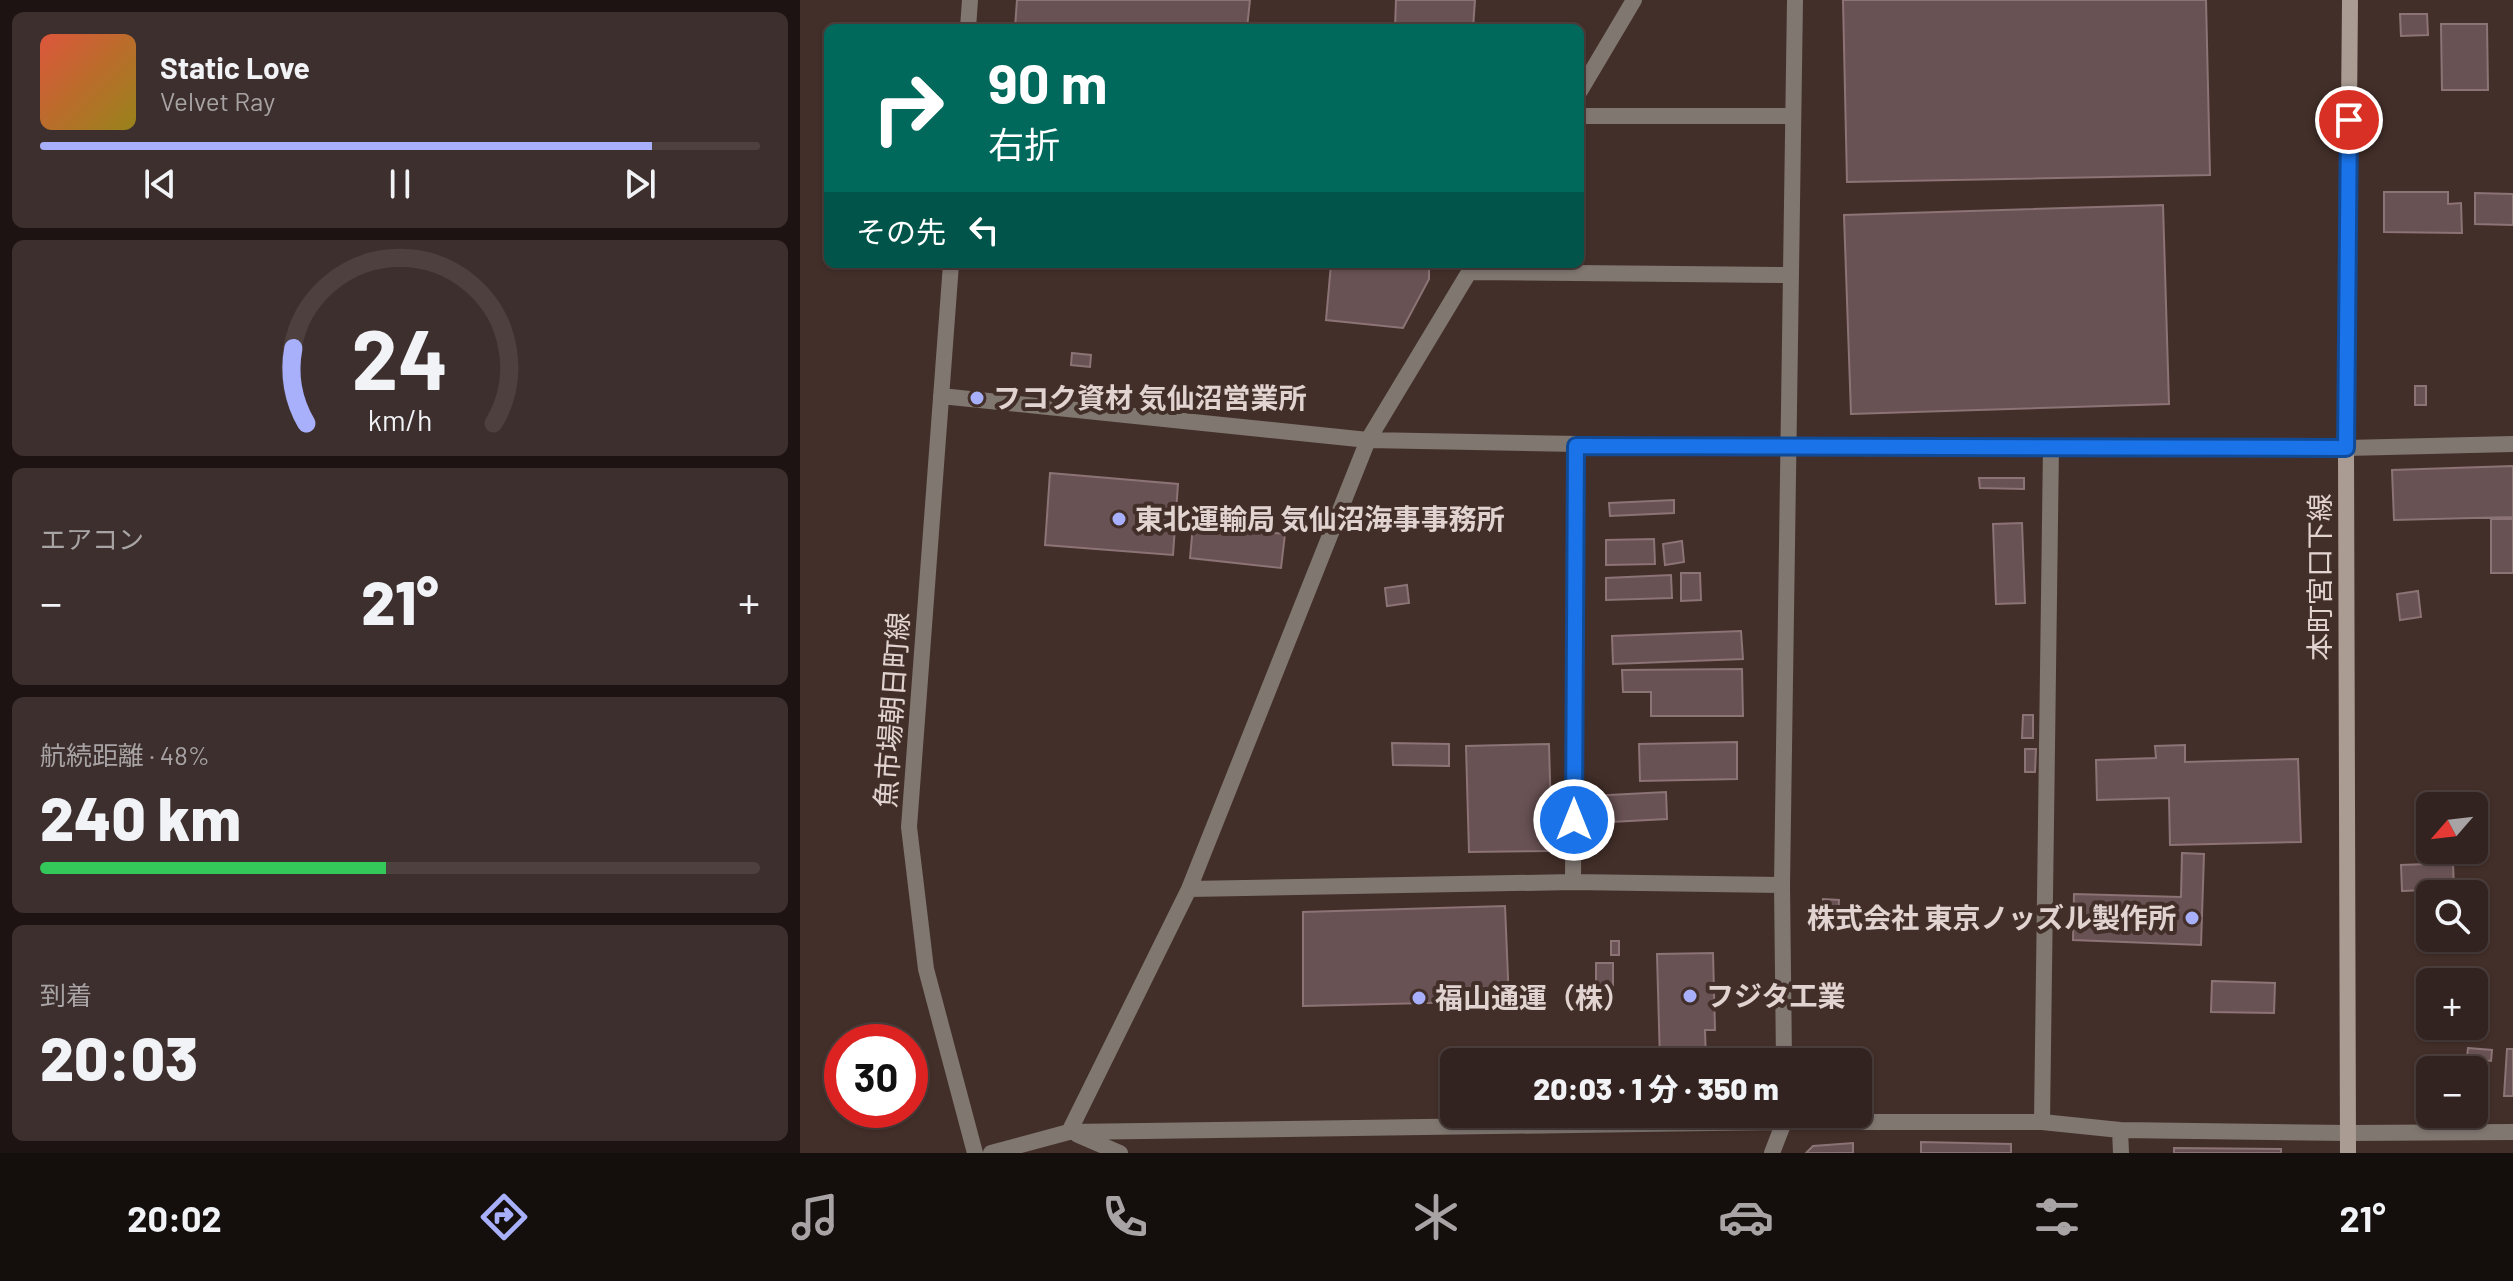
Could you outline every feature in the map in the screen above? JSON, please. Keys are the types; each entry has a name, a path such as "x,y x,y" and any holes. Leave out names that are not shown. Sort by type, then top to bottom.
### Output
{"street":[{"path":"968,24 970,0"},
{"path":"1584,84 1634,0"},
{"path":"1784,1048 1782,885 1795,0"},
{"name":"本町宮口下線","path":"2348,1153 2346,448 2350,0"},
{"path":"1584,116 1793,116"},
{"name":"魚市場朝日町線","path":"951,268 909,827 926,969 975,1153"},
{"path":"1069,1132 1189,889 1368,440 1472,268 1791,275"},
{"path":"941,396 1368,440 1789,448 2346,448 2513,444"},
{"path":"1573,882 1576,446"},
{"path":"2042,1122 2051,446"},
{"path":"1189,889 1573,882 1782,885"},
{"path":"1872,1119 2042,1122 2120,1130 2513,1132"},
{"path":"991,1153 1069,1132 1440,1125"},
{"path":"1772,1153 1781,1128"},
{"path":"2120,1130 2121,1153"},
{"path":"1069,1132 1120,1153"}],"building":[{"path":"1017,0 1250,0 1247,24 1015,24"},
{"path":"1396,0 1475,0 1473,24 1395,24"},
{"path":"1843,0 2206,0 2210,175 1847,182"},
{"path":"2400,14 2427,14 2428,35 2401,36"},
{"path":"2441,24 2487,24 2488,90 2442,90"},
{"path":"2384,192 2448,192 2448,204 2461,203 2462,233 2384,232"},
{"path":"2475,193 2513,194 2513,225 2475,224"},
{"path":"2163,205 2169,404 1851,414 1844,215"},
{"path":"1331,268 1429,268 1429,279 1403,328 1326,320"},
{"path":"1072,353 1091,355 1090,367 1071,365"},
{"path":"2415,386 2426,386 2426,405 2415,405"},
{"path":"2513,466 2513,517 2394,520 2392,470"},
{"path":"1050,473 1178,484 1173,555 1045,545"},
{"path":"1979,478 2024,478 2024,489 1980,488"},
{"path":"1674,500 1674,513 1610,516 1609,503"},
{"path":"2491,519 2513,519 2513,573 2491,573"},
{"path":"2022,523 2025,603 1996,604 1993,524"},
{"path":"1193,525 1285,534 1281,568 1190,558"},
{"path":"1654,539 1655,564 1606,565 1606,540"},
{"path":"1682,541 1684,562 1665,565 1663,544"},
{"path":"1681,573 1700,573 1701,600 1681,601"},
{"path":"1671,575 1672,598 1606,600 1606,578"},
{"path":"1407,585 1409,603 1387,606 1385,588"},
{"path":"2418,591 2421,617 2400,620 2397,594"},
{"path":"1741,631 1743,659 1613,664 1612,636"},
{"path":"1742,669 1743,716 1651,716 1651,692 1623,692 1622,670"},
{"path":"2023,715 2033,715 2033,738 2022,738"},
{"path":"1737,742 1737,779 1640,781 1639,744"},
{"path":"1392,743 1449,744 1449,766 1393,765"},
{"path":"1549,744 1552,851 1469,852 1466,746"},
{"path":"2185,745 2185,762 2298,759 2301,842 2170,845 2169,798 2097,800 2096,760 2156,758 2155,746"},
{"path":"2025,749 2036,749 2035,772 2025,772"},
{"path":"1666,792 1667,819 1592,823 1590,796"},
{"path":"2182,853 2204,854 2201,945 2073,940 2074,894 2181,897"},
{"path":"2453,864 2454,880 2416,880 2416,890 2402,891 2401,865"},
{"path":"1823,899 1839,900 1838,926 1822,926"},
{"path":"1505,906 1509,1001 1303,1006 1303,912"},
{"path":"1611,941 1619,941 1619,955 1611,955"},
{"path":"1713,953 1715,1030 1705,1030 1706,1048 1660,1048 1657,954"},
{"path":"1596,963 1613,963 1613,992 1596,992"},
{"path":"2212,981 2275,983 2274,1013 2211,1012"},
{"path":"2468,1048 2492,1050 2491,1061 2488,1056 2467,1056"},
{"path":"2507,1049 2513,1049 2513,1096 2504,1096"},
{"path":"1921,1142 2011,1144 2011,1153 1921,1153"},
{"path":"1853,1143 1853,1153 1806,1153 1813,1146"},
{"path":"2174,1148 2281,1149 2281,1153 2174,1153"}],"place":[{"name":"フコク資材 気仙沼営業所","path":"977,398"},
{"name":"東北運輸局 気仙沼海事事務所","path":"1119,519"},
{"name":"株式会社 東京ノッズル製作所","path":"2192,918"},
{"name":"フジタ工業","path":"1690,996"},
{"name":"福山通運（株）","path":"1419,998"}],"route":[{"path":"1574,820 1576,446 2346,448 2349,120"}]}
